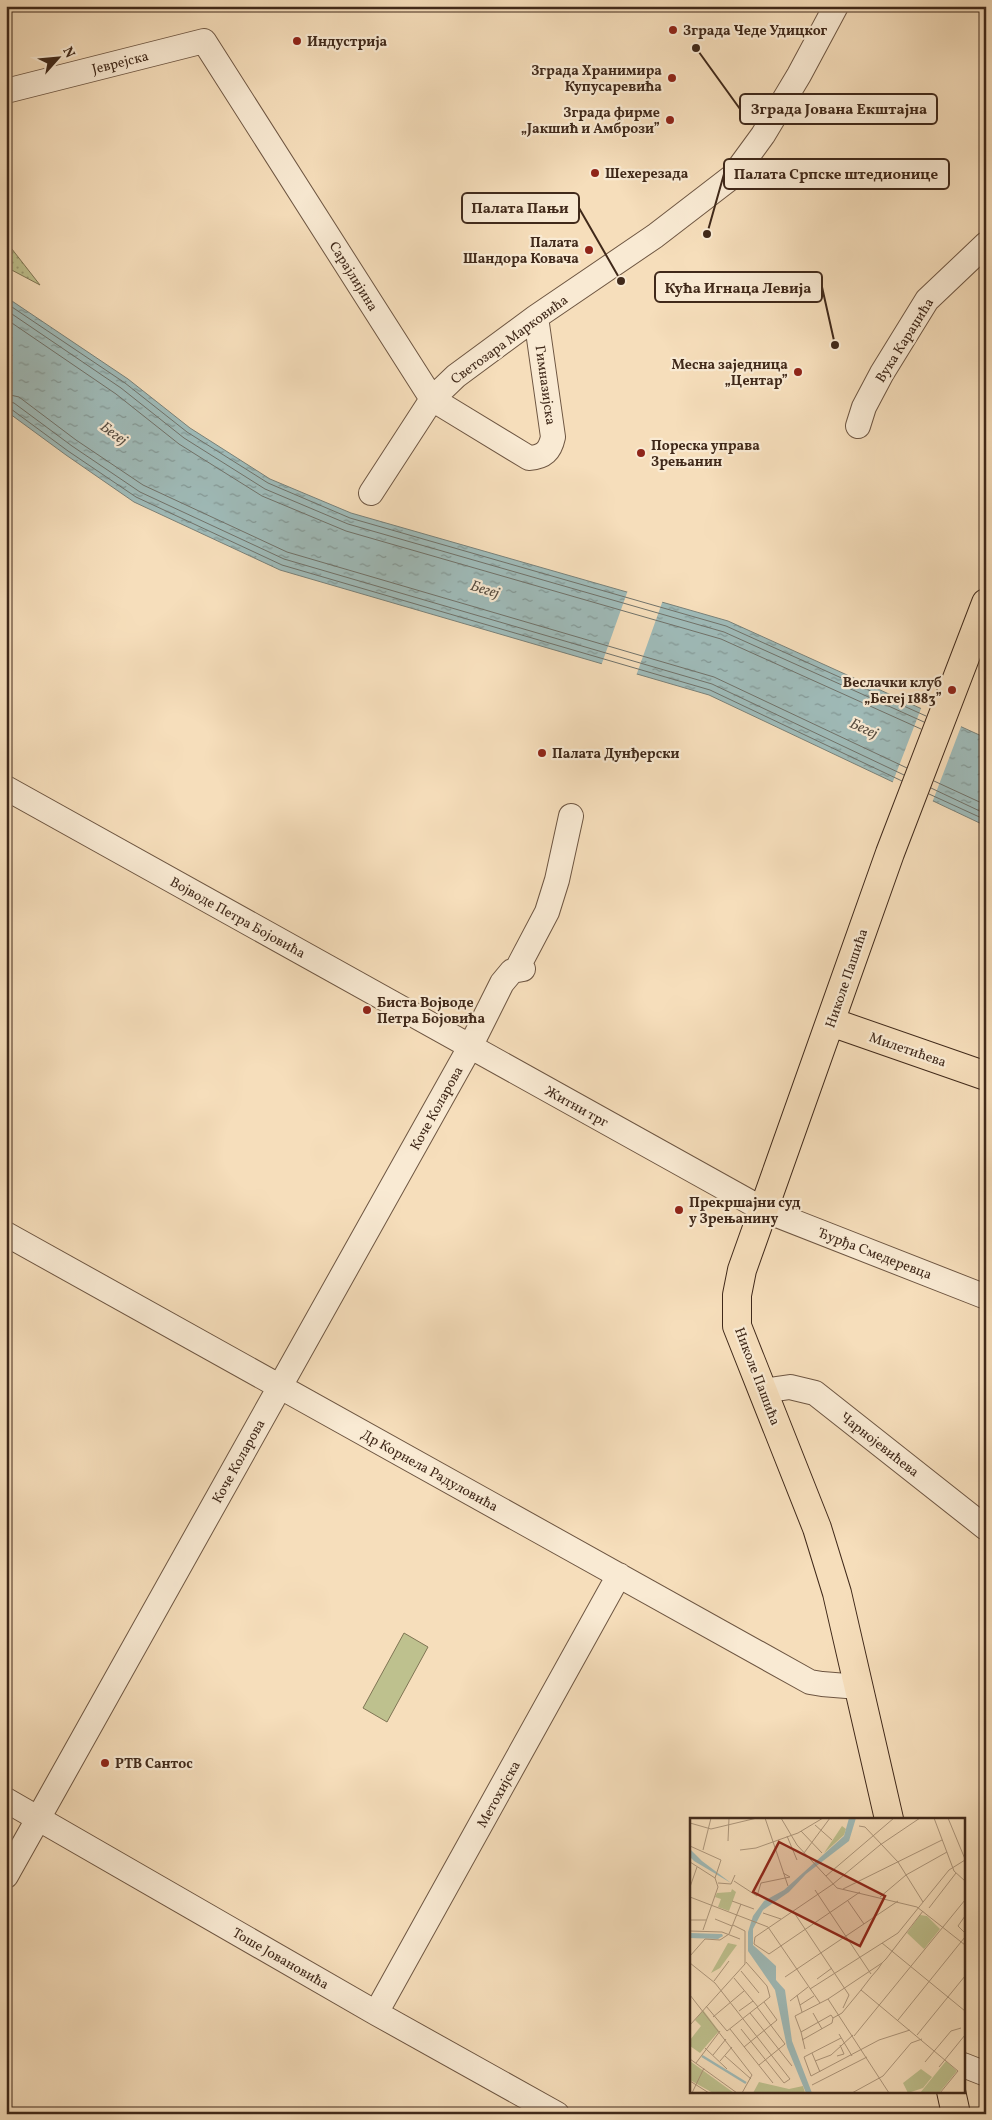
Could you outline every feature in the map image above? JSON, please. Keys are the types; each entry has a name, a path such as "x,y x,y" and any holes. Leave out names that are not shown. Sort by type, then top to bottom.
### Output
{"main road":[{"name":"Николе Пашића","path":"888,1818 837,1592 817,1528 737,1326 737,1295 742,1270 890,853 986,603"},
{"name":"Милетићева","path":"831,1022 986,1076"},
{"path":"951,2092 956,2114"}],"street":[{"name":"Светозара Марковића","path":"372,493 432,399 456,376 536,317 655,236 733,176 748,157 799,75 836,6"},
{"name":"Јеврејска","path":"6,91 204,41"},
{"name":"Сарајлијина","path":"204,41 432,399 529,458 539,457 547,452"},
{"name":"Вука Караџића","path":"858,426 864,407 882,373 927,300 986,244"},
{"name":"Гимназијска","path":"536,317 553,436 547,452"},
{"name":"Војводе Петра Бојовића","path":"8,794 470,1047"},
{"path":"470,1047 502,983 508,974 520,969 547,912 557,880 571,816"},
{"name":"Житни трг","path":"470,1047 764,1210"},
{"name":"Коче Коларова","path":"6,1876 470,1047"},
{"name":"Ђурђа Смедеревца","path":"764,1210 986,1297"},
{"name":"Др Корнела Радуловића","path":"6,1234 810,1682 858,1687"},
{"name":"Чарнојевићева","path":"763,1391 790,1388 815,1393 986,1528"},
{"name":"Метохијска","path":"376,2013 619,1575"},
{"name":"Тоше Јовановића","path":"6,1800 376,2013 557,2114"},
{"path":"964,2065 986,2074"}],"green space":[{"path":"6,238 8,244 40,285 6,267"},
{"path":"404,1633 428,1647 387,1722 363,1708"}],"water":[{"name":"Бегеј","path":"6,297 128,379 190,428 270,479 351,513 728,621 986,738 986,826 709,695 280,570 134,502 6,411"}],"pier":[{"path":"628,590 663,600 636,676 601,666"},
{"path":"922,706 962,724 932,803 892,784"}],"place":[{"name":"Зграда Чеде Удицког","path":"673,30"},
{"name":"Индустрија","path":"297,41"},
{"name":"Зграда Јована Екштајна","path":"696,48"},
{"name":"Зграда Хранимира Купусаревића","path":"672,78"},
{"name":"Зграда фирме „Јакшић и Амбрози”","path":"670,120"},
{"name":"Шехерезада","path":"595,173"},
{"name":"Палата Српске штедионице","path":"707,234"},
{"name":"Палата Шандора Ковача","path":"589,250"},
{"name":"Палата Пањи","path":"621,281"},
{"name":"Кућа Игнаца Левија","path":"835,345"},
{"name":"Месна заједница „Центар”","path":"798,372"},
{"name":"Пореска управа Зрењанин","path":"641,453"},
{"name":"Веслачки клуб „Бегеј 1883”","path":"952,690"},
{"name":"Палата Дунђерски","path":"542,753"},
{"name":"Биста Војводе Петра Бојовића","path":"367,1010"},
{"name":"Прекршајни суд у Зрењанину","path":"679,1210"},
{"name":"РТВ Сантос","path":"105,1763"}]}
